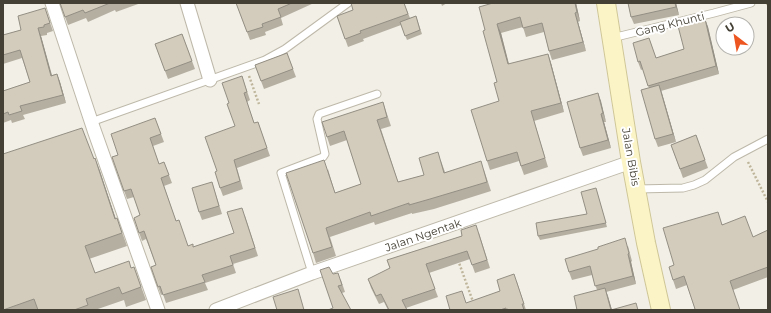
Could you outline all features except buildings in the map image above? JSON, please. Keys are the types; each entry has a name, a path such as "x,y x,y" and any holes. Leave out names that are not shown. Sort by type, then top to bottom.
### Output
{"main road":[{"name":"Jalan Bibis","path":"606,3 631,162 661,310"}],"street":[{"path":"52,3 92,126 158,310"},
{"path":"188,3 210,80"},
{"path":"79,135 92,126"},
{"name":"Jalan Ngentak","path":"224,309 312,273 631,162"}],"lane":[{"path":"92,126 264,60 285,49 348,3"},
{"name":"Gang Khunti","path":"612,38 714,14 751,3"},
{"path":"312,273 281,174 323,157 325,154 317,119 319,114 377,94"},
{"path":"636,189 683,188 694,185 705,180 723,165 768,139"}],"path":[{"path":"246,67 259,104"},
{"path":"744,153 768,202"},
{"path":"456,255 476,310"}]}
